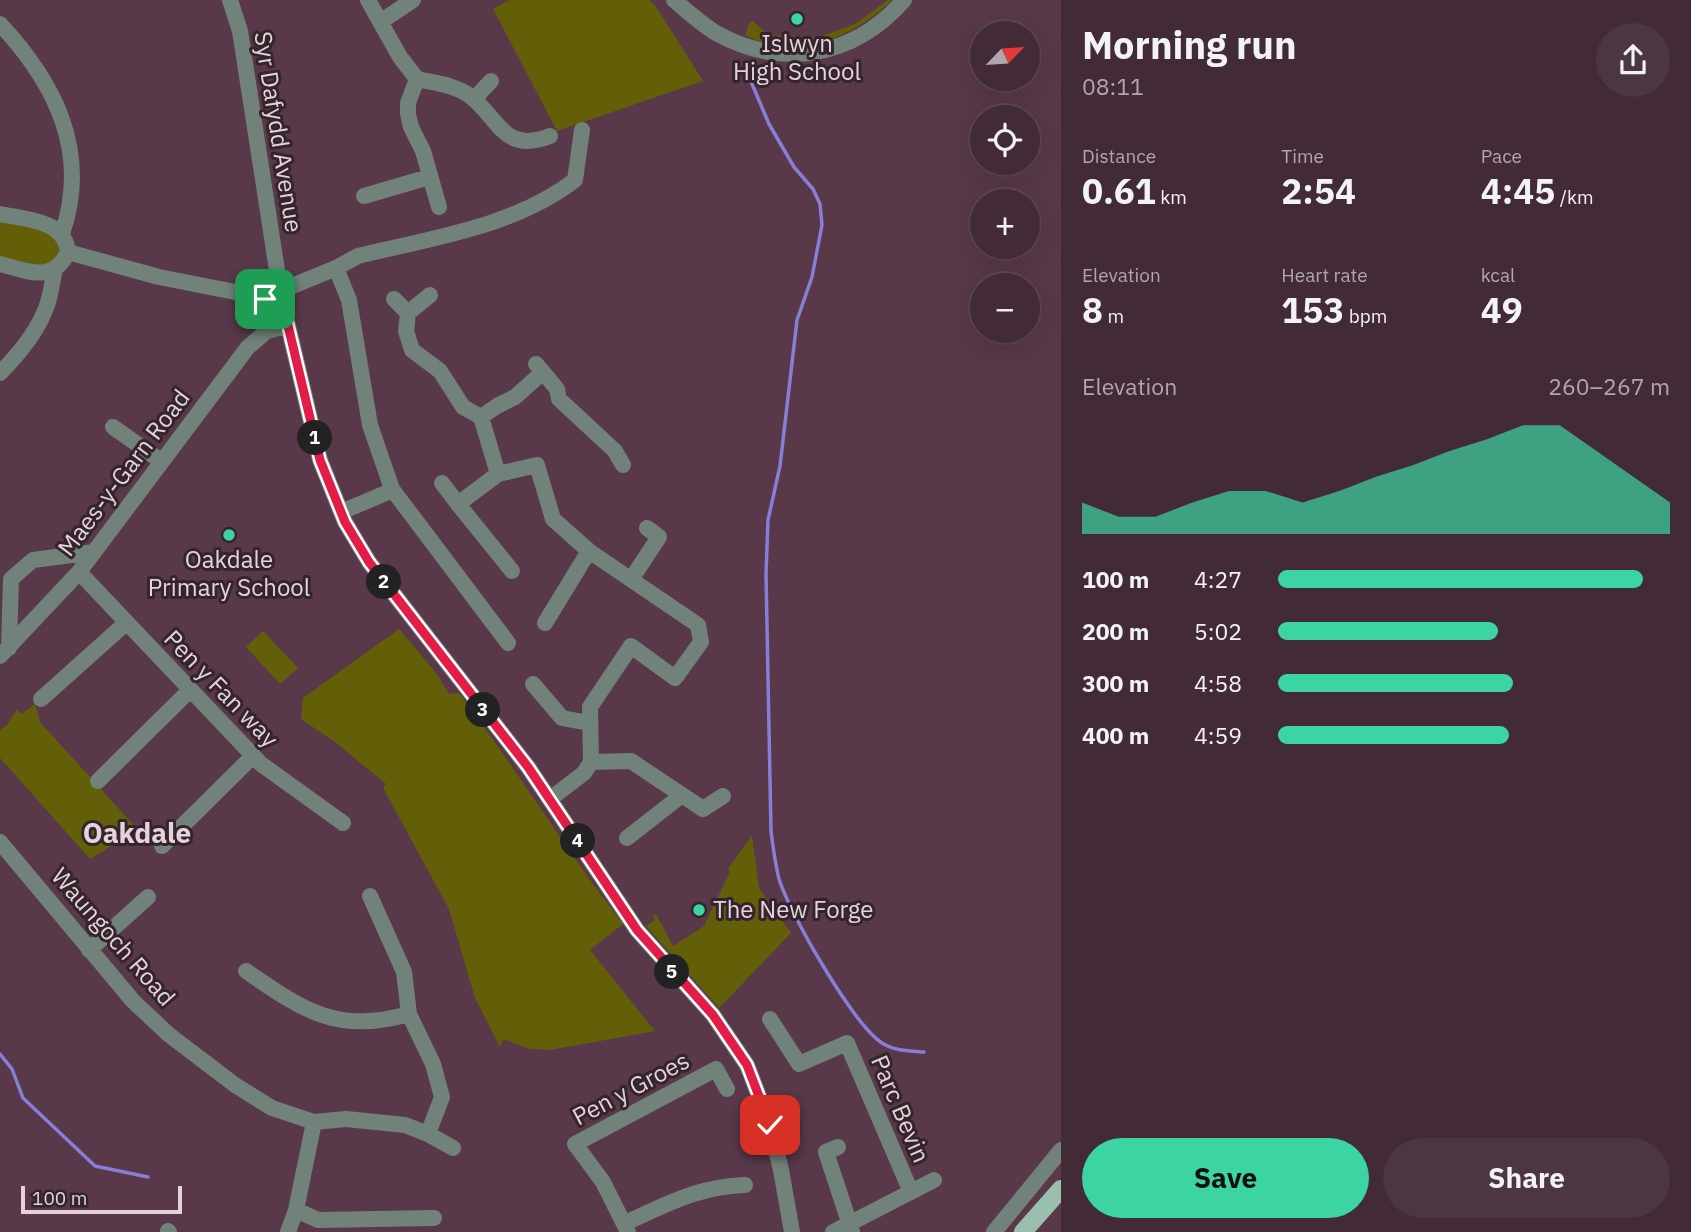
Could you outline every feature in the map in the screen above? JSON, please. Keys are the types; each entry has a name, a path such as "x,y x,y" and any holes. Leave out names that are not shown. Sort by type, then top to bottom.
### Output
{"main road":[{"path":"1023,1232 1061,1189"}],"street":[{"name":"Syr Dafydd Avenue","path":"230,0 240,31 280,294 320,460 341,512 369,562 528,767 637,930 713,1015 747,1065 770,1125 792,1232"},
{"path":"368,0 400,57 417,79 456,89 474,99 512,138 534,142 550,136"},
{"path":"380,22 413,0"},
{"path":"674,0 713,31 733,42 755,50 806,54 838,47 870,32 904,0"},
{"path":"0,24 40,73 64,124 70,145 73,186 70,211 62,234"},
{"path":"417,79 408,103 408,114 411,127 423,151 439,207"},
{"path":"474,99 491,81"},
{"path":"68,252 172,280 265,299 358,257 507,218 559,193 575,180 582,130"},
{"path":"364,195 429,177"},
{"path":"0,214 49,225 62,234 68,252 55,269 42,273 0,264"},
{"path":"336,268 349,300 370,425 393,490 508,643"},
{"path":"0,373 22,347 47,306 55,269"},
{"path":"430,295 408,313 406,331 412,350 440,371 463,407 481,417 498,474"},
{"path":"394,299 408,313"},
{"name":"Maes-y-Garn Road","path":"5,652 79,572 248,347 267,331 287,326"},
{"path":"481,417 514,397 539,368 557,389 559,399 615,451 623,465"},
{"path":"113,426 161,461"},
{"path":"458,504 498,474 537,465 553,519 589,551 698,625 701,642 675,678 631,646 590,707 591,762 584,773 550,799"},
{"path":"442,483 512,571"},
{"path":"341,512 393,490"},
{"path":"632,578 653,533 673,547"},
{"path":"545,622 589,551"},
{"path":"5,652 10,579 33,560 94,552"},
{"name":"Pen y Fan way","path":"79,572 253,756 344,823"},
{"path":"41,699 126,623"},
{"path":"533,684 562,718 589,723"},
{"path":"98,781 190,690"},
{"path":"162,846 253,756"},
{"path":"591,762 631,761 703,809 723,796"},
{"path":"627,838 682,795"},
{"name":"Waungoch Road","path":"0,842 133,1001 168,1034 272,1108 314,1122 346,1119 405,1125 453,1148"},
{"path":"370,896 404,972 409,1014 433,1064 442,1097 428,1134"},
{"path":"89,950 148,897"},
{"path":"247,971 304,1009 329,1017 382,1022 409,1014"},
{"name":"Parc Bevin","path":"770,1019 799,1064 847,1043 911,1192"},
{"name":"Pen y Groes","path":"727,1089 717,1064 568,1147 603,1182 627,1228 689,1194 718,1186 745,1185"},
{"path":"288,1232 296,1210 314,1122"},
{"path":"838,1147 827,1152 851,1227"},
{"path":"995,1232 1061,1150"},
{"name":"Parc Bevin","path":"832,1232 851,1227 934,1180"},
{"path":"296,1210 318,1220 410,1225 434,1218"}],"shaded area":[{"path":"509,0 649,0 655,5 703,81 557,131 493,9"},
{"path":"888,0 892,0 860,25 823,42 784,46 764,43 745,35 753,21 768,35 819,37 855,24"},
{"path":"0,219 48,231 59,242 60,254 44,267 0,259"},
{"path":"399,629 437,674 449,694 459,693 623,924 590,950 655,1031 550,1050 530,1049 503,1039 500,1047 475,998 449,909 383,788 386,784 335,742 301,719 303,698"},
{"path":"263,631 298,668 280,684 246,647"},
{"path":"35,704 40,722 138,830 90,859 0,758 0,730 7,725 17,709 21,714"},
{"path":"752,835 759,888 791,933 719,1008 646,926 655,920 653,916 656,914 673,946 704,926 730,872 728,869"}],"waterway":[{"path":"747,72 769,124 794,167 813,189 820,204 822,225 812,277 797,320 780,466 768,520 766,574 771,831 775,861 779,879 796,917 855,1014 870,1032 887,1046 924,1052"},
{"path":"0,1054 12,1069 23,1098 95,1166 148,1177"}],"place":[{"name":"Islwyn High School","path":"797,19"},
{"name":"Oakdale Primary School","path":"229,535"},
{"name":"The New Forge","path":"699,910"}],"district":[{"name":"Oakdale","path":"137,833"}],"route":[{"path":"265,299 281,296 325,476 345,522 369,562 528,767 637,930 713,1015 747,1065 770,1125"}]}
